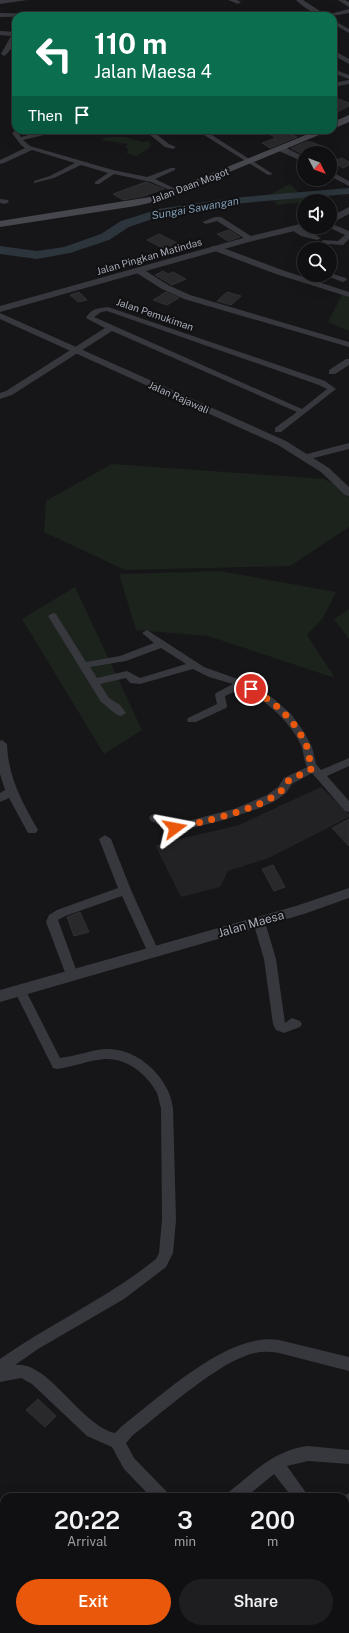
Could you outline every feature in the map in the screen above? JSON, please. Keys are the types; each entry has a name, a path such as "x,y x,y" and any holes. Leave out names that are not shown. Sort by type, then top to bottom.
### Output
{"main road":[{"path":"337,124 349,118"},
{"name":"Jalan Daan Mogot","path":"0,224 141,202 176,191 317,134"}],"street":[{"path":"0,2 24,0"},
{"path":"231,0 238,2"},
{"path":"299,0 318,12"},
{"path":"341,0 349,5"},
{"path":"337,14 349,11"},
{"path":"0,15 12,15"},
{"path":"337,24 349,31"},
{"path":"0,34 12,34"},
{"path":"4,54 12,39"},
{"path":"337,54 349,62"},
{"path":"337,66 349,62"},
{"path":"337,72 349,77"},
{"path":"337,84 349,82"},
{"path":"16,134 24,145 31,148 112,172 156,180 176,191"},
{"path":"19,140 41,134"},
{"path":"151,134 167,146 173,147"},
{"path":"205,134 270,174"},
{"path":"308,134 312,136"},
{"path":"2,162 31,148"},
{"path":"282,149 297,156"},
{"path":"36,182 52,177 80,163"},
{"path":"148,179 173,169"},
{"path":"97,183 109,176 112,172"},
{"path":"337,217 349,210"},
{"path":"206,222 218,219 250,238"},
{"name":"Jalan Pingkan Matindas","path":"0,309 250,238 297,228"},
{"path":"337,228 349,234 340,243 337,243"},
{"path":"304,234 317,238"},
{"path":"215,248 279,272 349,295"},
{"path":"138,270 165,287 187,296 349,345"},
{"path":"337,277 347,280"},
{"name":"Jalan Pemukiman","path":"99,310 113,311 332,387 330,392 303,412 115,328 90,318 91,315 99,310"},
{"name":"Jalan Rajawali","path":"0,316 269,437 306,457 326,470 349,493"},
{"path":"0,396 9,393 115,328"},
{"path":"332,372 349,361"},
{"path":"278,430 303,412"},
{"path":"306,457 349,446"},
{"path":"53,616 85,665 105,700 116,707 121,713"},
{"path":"147,633 209,675 241,684 260,694 276,706 293,724 307,746 308,760 316,772 349,808"},
{"path":"85,665 122,659 162,644"},
{"path":"94,682 127,674 132,677 134,681 140,682 194,665"},
{"path":"192,720 222,706 220,695 241,684"},
{"path":"2,744 0,753 2,773 32,830"},
{"path":"155,818 175,828 260,805 282,792 290,780 349,762"},
{"path":"0,798 11,792"},
{"path":"105,839 125,890 153,952"},
{"path":"72,975 52,922 53,918 85,904 125,890"},
{"name":"Jalan Maesa","path":"0,996 259,922 349,893"},
{"path":"259,922 270,959 279,1024 280,1027 284,1028 296,1024 292,1023"},
{"path":"0,1367 33,1344 119,1295 161,1263 166,1253 169,1220 167,1108 163,1092 152,1076 131,1060 121,1055 107,1054 57,1064 20,990"},
{"path":"118,1441 127,1431 204,1372 233,1354 267,1345 349,1364"},
{"path":"0,1375 22,1371 28,1373 40,1381 93,1432 105,1438 118,1441"},
{"path":"118,1441 119,1448 127,1460 158,1493"},
{"path":"239,1493 283,1459 316,1453 349,1457"},
{"path":"276,1464 298,1493"}],"shaded area":[{"path":"107,137 125,137 142,142 149,141 151,145 148,149 136,156 126,153 129,151 125,146 128,144 101,140"},
{"path":"290,184 299,193 267,196"},
{"path":"297,198 297,203 277,205 274,201"},
{"path":"342,295 349,297 349,331 328,322"},
{"path":"112,464 324,479 347,491 349,498 349,527 290,566 125,570 44,532 46,501"},
{"path":"220,571 336,592 323,618 307,635 335,678 208,636 136,630 119,574"},
{"path":"75,587 142,730 104,754 22,619"},
{"path":"349,609 349,639 334,619"},
{"path":"321,787 349,814 349,817 269,858 228,871 220,887 181,897 155,845 239,825"}],"building":[{"path":"337,98 349,103 349,106 337,112"},
{"path":"290,134 297,137 270,148 262,143 276,138 271,135"},
{"path":"306,142 311,142 322,146 297,146 297,151 291,148"},
{"path":"342,158 349,162 349,165 343,168 337,165 337,160"},
{"path":"146,182 164,189 144,196 123,200 113,194"},
{"path":"229,230 240,237 228,241 217,234"},
{"path":"159,234 179,244 166,250 147,240"},
{"path":"163,271 168,274 173,272 186,279 172,285 155,275"},
{"path":"79,292 87,300 78,302 70,295"},
{"path":"166,292 179,298 167,305 153,300"},
{"path":"227,292 241,296 231,305 217,301"},
{"path":"349,819 349,846 332,828"},
{"path":"273,865 285,887 274,891 262,869"},
{"path":"80,912 89,932 74,936 67,917"},
{"path":"38,1399 56,1416 45,1427 26,1410"}],"waterway":[{"name":"Sungai Sawangan","path":"0,250 37,255 66,250 105,237 125,224 159,213 232,201 349,191"}],"route":[{"path":"175,828 209,820 265,803 282,792 287,786 288,781 313,768 308,760 307,746 293,724 276,706 251,689"}]}
